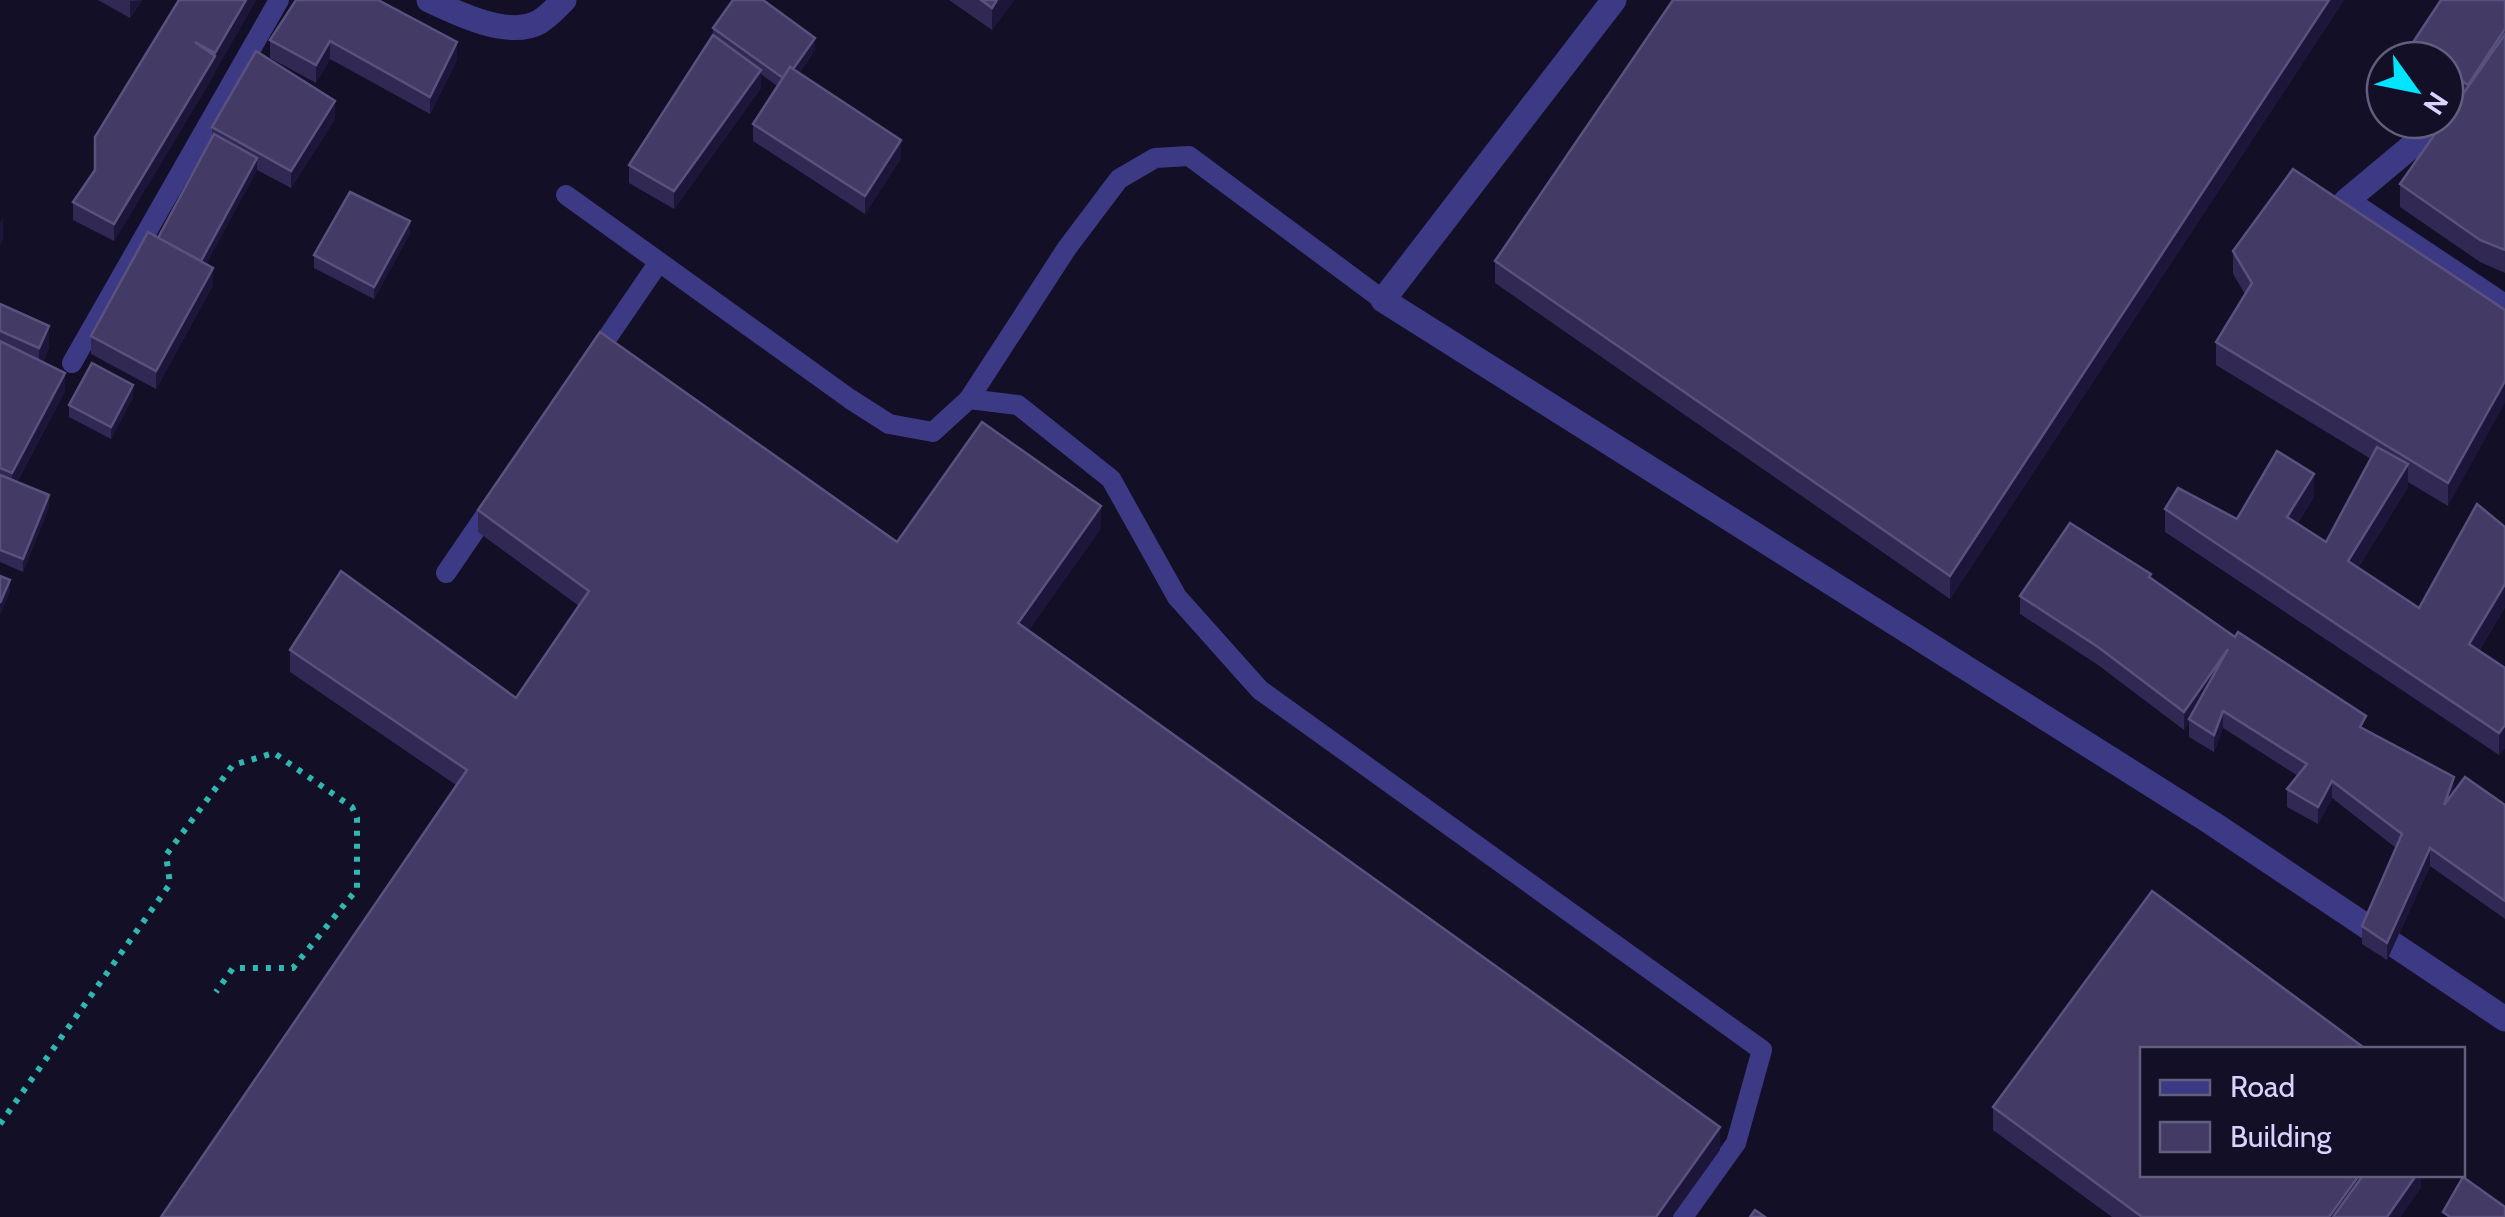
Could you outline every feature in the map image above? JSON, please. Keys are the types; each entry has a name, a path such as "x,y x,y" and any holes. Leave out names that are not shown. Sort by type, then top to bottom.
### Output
{"street":[{"path":"429,0 470,20 512,26 537,24 564,0"},
{"path":"1614,0 1383,300 2212,822 2505,1018"},
{"path":"2419,140 2346,201 2505,308"}],"lane":[{"path":"72,363 278,0"},
{"path":"566,195 850,400 890,424 933,432 969,399 1067,248 1120,179 1155,158 1189,156 1383,300"},
{"path":"580,377 659,262"},
{"path":"969,399 1018,406 1111,478 1178,596 1260,690 1762,1050 1736,1142 1683,1217"},
{"path":"446,573 502,492"}],"path":[{"path":"0,1124 170,884 166,855 233,765 274,753 352,808 357,818 357,890 293,968 233,968 216,992"}],"building":[{"path":"179,0 246,0 215,53 195,42 215,56 114,224 73,202 95,170 95,137"},
{"path":"296,0 378,0 457,42 430,97 330,41 316,65 270,40"},
{"path":"733,0 763,0 815,38 783,78 713,28"},
{"path":"981,0 997,0 992,8"},
{"path":"1673,0 2329,0 1950,576 1495,261"},
{"path":"2441,0 2505,0 2505,29 2468,85 2465,40 2415,40"},
{"path":"2505,34 2505,250 2480,240 2400,184 2431,140 2465,140 2465,91"},
{"path":"713,35 761,70 674,191 629,165"},
{"path":"256,51 335,101 291,171 212,127"},
{"path":"790,67 901,140 865,196 753,124"},
{"path":"214,134 257,158 201,261 158,238"},
{"path":"2293,169 2505,310 2505,381 2448,483 2216,342 2252,283 2233,251"},
{"path":"350,192 410,221 374,287 314,255"},
{"path":"148,232 213,268 156,371 91,336"},
{"path":"0,304 49,326 39,348 0,331"},
{"path":"600,332 897,542 982,422 1101,506 1018,623 1720,1127 1656,1217 161,1217 467,770 290,650 341,571 516,698 589,591 478,510"},
{"path":"0,341 65,373 12,473 0,468"},
{"path":"92,363 133,385 111,427 69,405"},
{"path":"2377,447 2408,464 2348,561 2419,608 2477,504 2505,527 2505,584 2469,644 2505,668 2505,725 2499,733 2165,509 2178,488 2237,519 2277,451 2314,474 2287,517 2326,542"},
{"path":"0,475 49,495 23,559 0,550"},
{"path":"2070,523 2151,574 2149,577 2235,637 2238,632 2366,716 2360,727 2454,777 2444,805 2465,777 2505,805 2505,901 2430,848 2387,943 2362,926 2402,834 2332,781 2318,807 2287,789 2307,764 2223,711 2214,735 2189,719 2228,649 2184,712 2098,647 2020,596"},
{"path":"0,576 10,580 0,603"},
{"path":"2152,891 2363,1047 2140,1047 2140,1177 2358,1177 2329,1217 2142,1217 1993,1107"},
{"path":"2362,1177 2415,1177 2387,1217 2333,1217"},
{"path":"2463,1177 2505,1207 2505,1217 2450,1217 2443,1212"}]}
